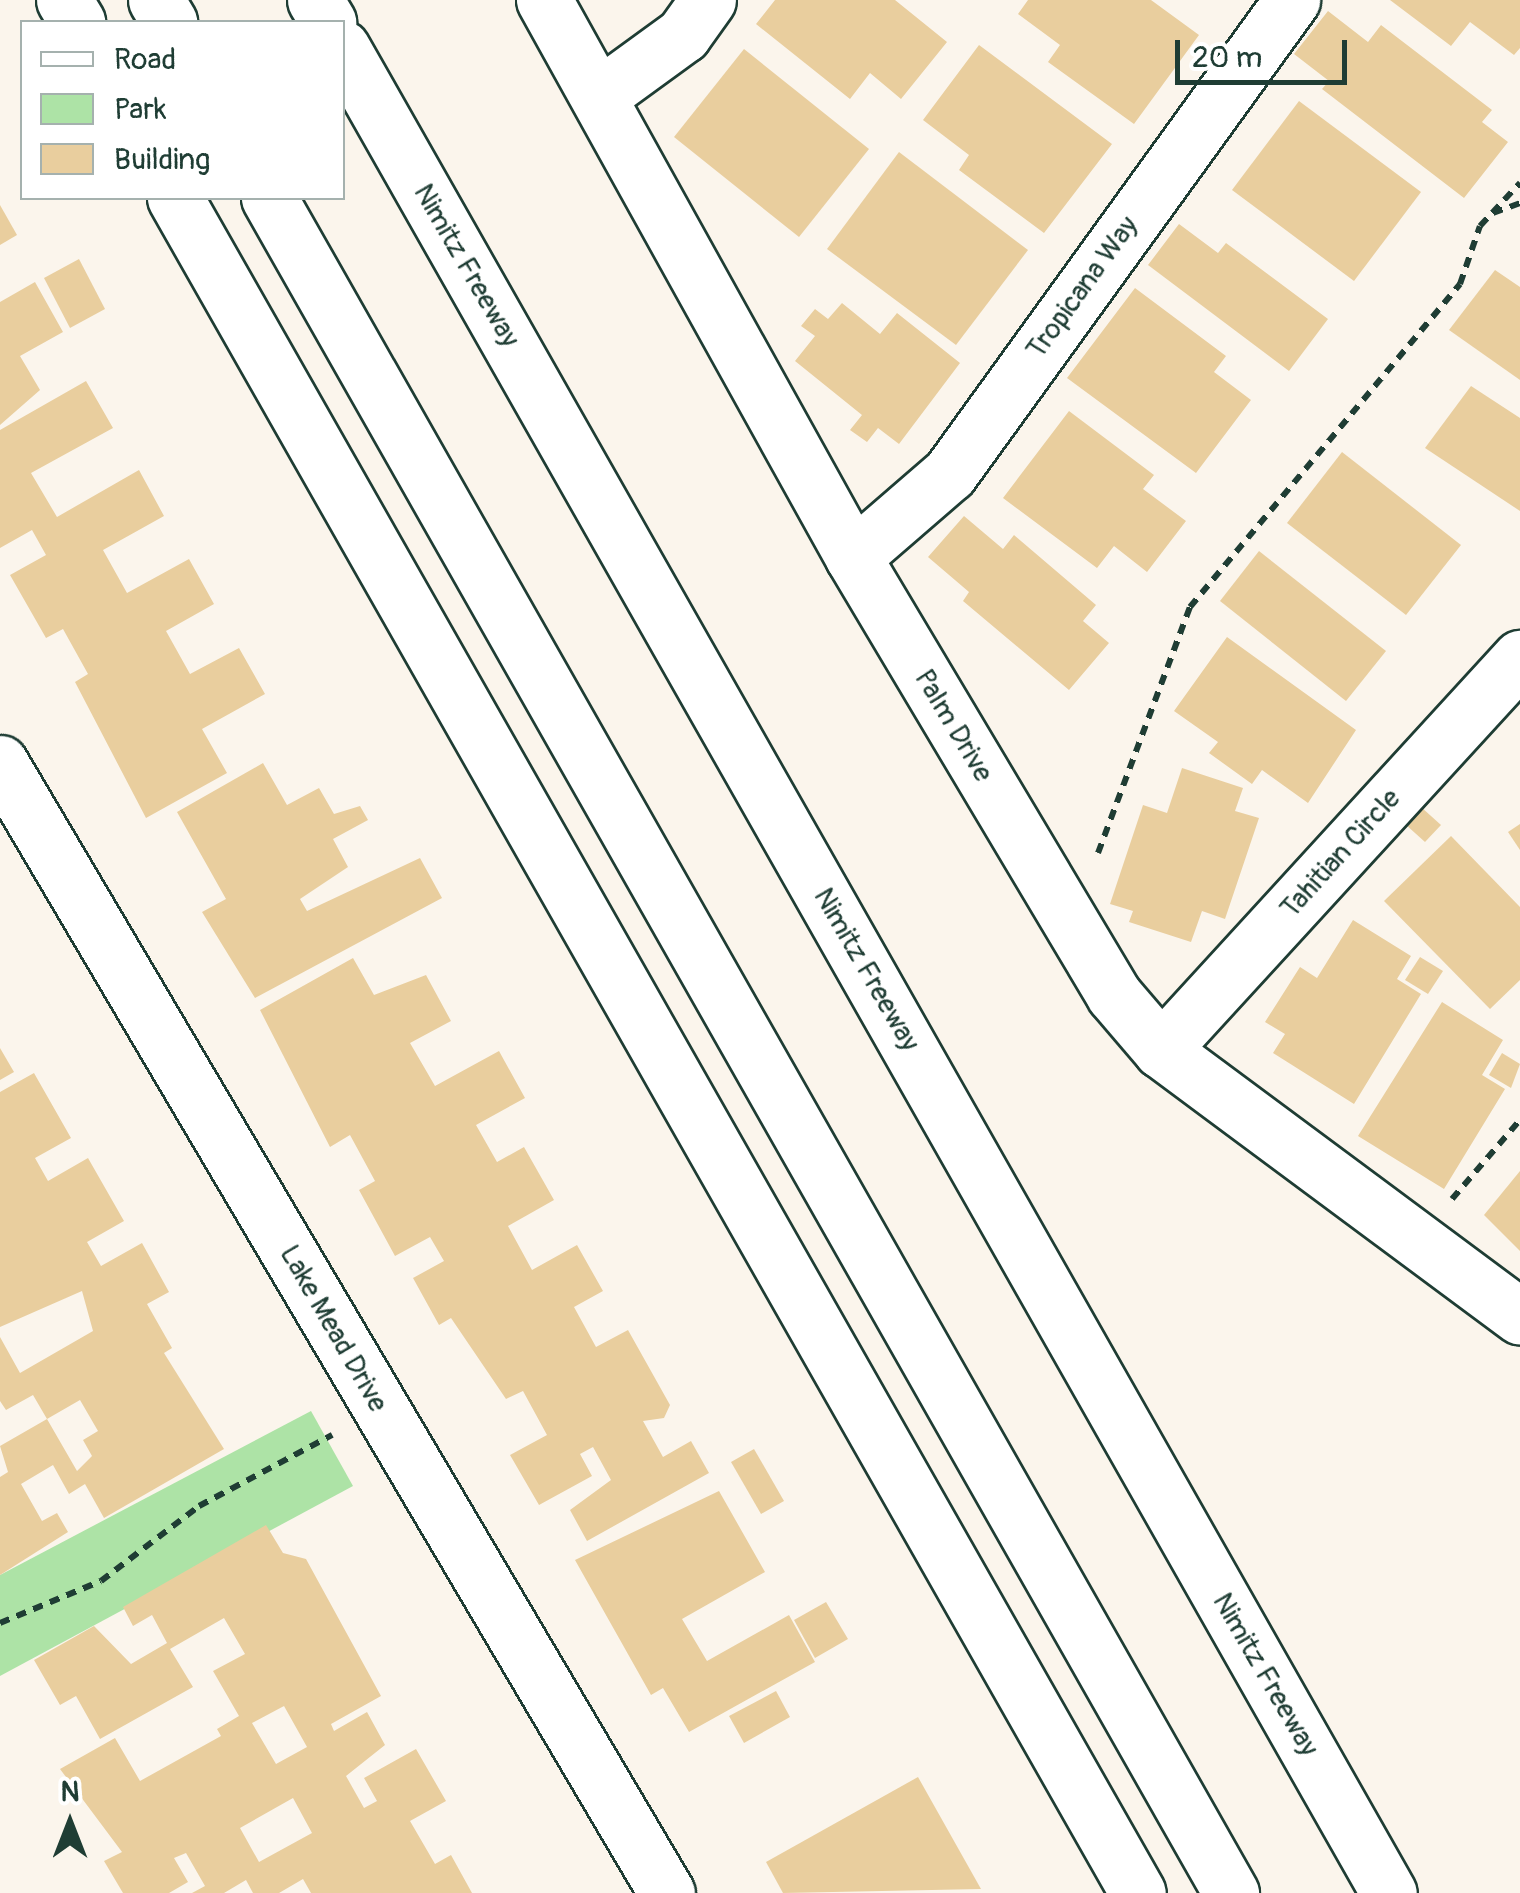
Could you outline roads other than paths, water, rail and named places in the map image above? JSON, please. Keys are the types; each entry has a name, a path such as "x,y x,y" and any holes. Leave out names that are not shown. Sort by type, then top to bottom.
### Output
{"main road":[{"name":"Palm Drive","path":"544,0 853,557 1114,995 1161,1050 1520,1317"},
{"path":"600,96 683,35 708,0"},
{"name":"Tropicana Way","path":"853,557 950,473 1292,0"},
{"name":"Nimitz Freeway","path":"345,53 1389,1893"},
{"path":"176,200 1138,1893"},
{"path":"269,200 1231,1893"},
{"name":"Tahitian Circle","path":"1161,1050 1520,658"},
{"name":"Lake Mead Drive","path":"0,763 668,1893"}]}
